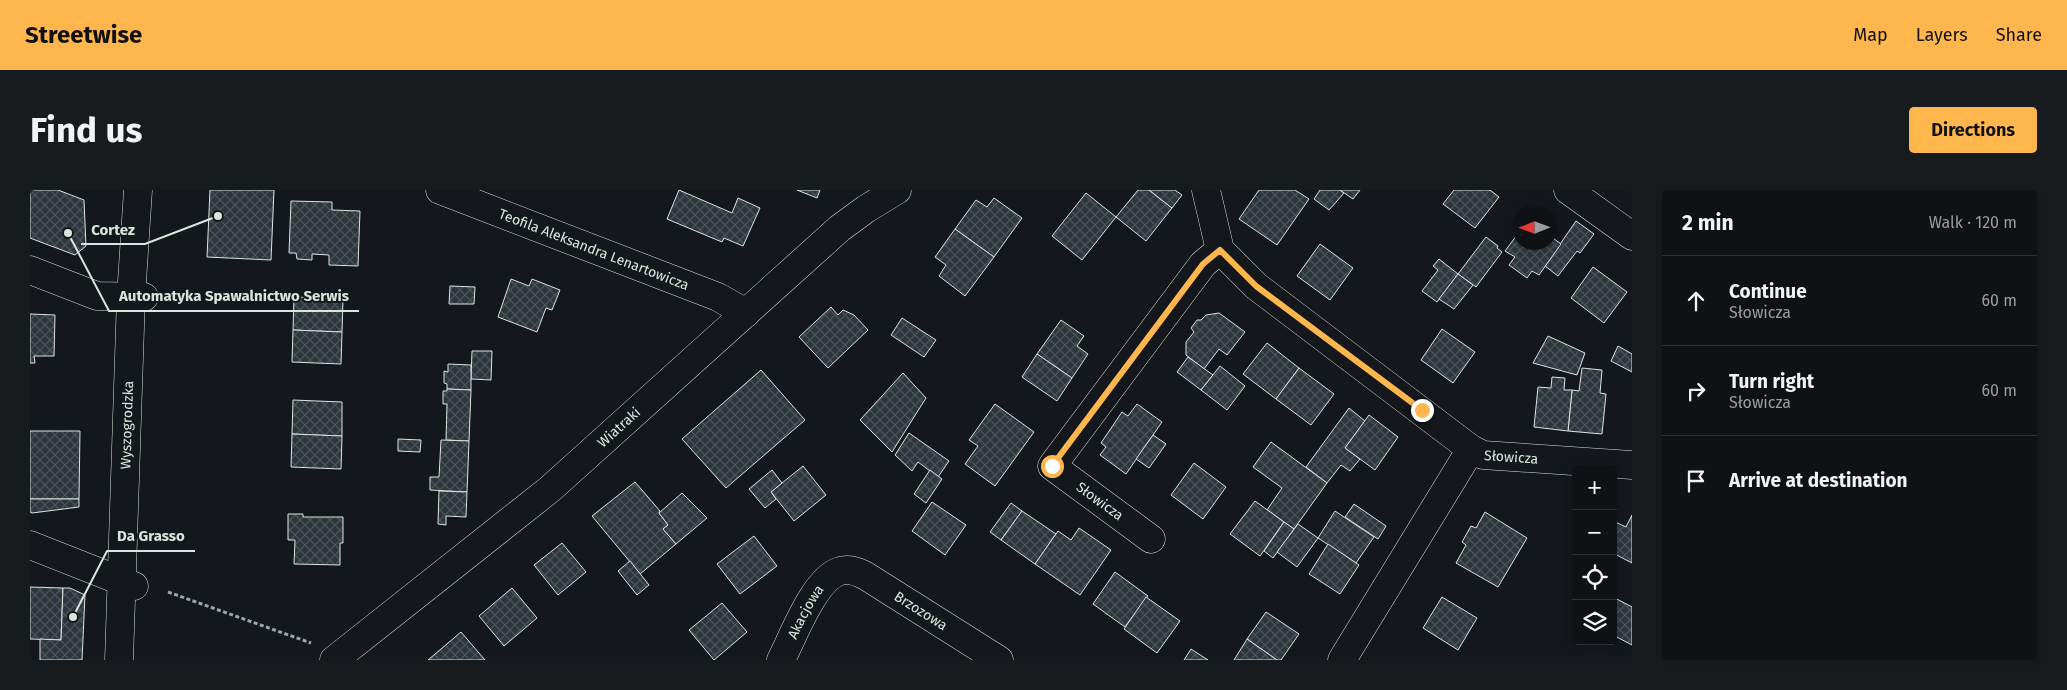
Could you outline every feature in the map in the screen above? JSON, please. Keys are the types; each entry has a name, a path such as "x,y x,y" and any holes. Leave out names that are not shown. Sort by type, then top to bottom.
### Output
{"street":[{"name":"Wyszogrodzka","path":"119,660 127,584 138,297 138,190"},
{"name":"Teofila Aleksandra Lenartowicza","path":"440,190 718,297 746,313"},
{"name":"Wiatraki","path":"327,653 550,489 840,228 897,190"},
{"path":"1206,190 1220,250"},
{"path":"1568,190 1632,236"},
{"name":"Słowicza","path":"1151,539 1052,466 1203,264 1220,250 1256,286 1471,449 1484,455 1632,465"},
{"path":"30,270 97,296 138,297"},
{"path":"1342,660 1471,449"},
{"path":"30,545 127,584"},
{"name":"Brzozowa","path":"839,571 852,570 866,576 999,660"},
{"name":"Akacjowa","path":"782,660 815,593 826,580 839,571"}],"path":[{"path":"168,592 327,653"}],"building":[{"path":"30,190 58,190 84,200 86,246 75,255 30,238"},
{"path":"210,190 274,190 271,260 207,257"},
{"path":"679,190 732,213 738,198 760,208 743,246 724,238 722,242 667,219"},
{"path":"797,190 820,190 817,198"},
{"path":"1138,190 1149,190 1172,208 1146,241 1116,217"},
{"path":"1149,190 1175,190 1182,195 1172,208"},
{"path":"1259,190 1295,190 1309,199 1277,245 1239,219"},
{"path":"1320,190 1340,190 1344,193 1329,210 1314,199"},
{"path":"1340,190 1360,190 1353,199"},
{"path":"1454,190 1490,190 1499,197 1475,228 1443,204"},
{"path":"1086,193 1116,217 1082,260 1052,236"},
{"path":"994,198 1022,218 994,257 955,229 976,200 987,207"},
{"path":"291,201 332,202 332,210 360,211 358,266 329,265 329,255 312,254 312,260 297,259 296,253 289,253"},
{"path":"1576,221 1594,234 1580,253 1577,251 1558,276 1545,266"},
{"path":"955,229 994,257 965,296 939,276 946,265 935,257"},
{"path":"1486,237 1498,246 1497,248 1502,252 1476,287 1458,274"},
{"path":"1557,241 1561,244 1557,250"},
{"path":"1512,242 1512,250 1557,250 1539,275 1532,271 1527,278 1509,265 1515,257 1505,251"},
{"path":"1320,244 1353,268 1330,300 1297,276"},
{"path":"1439,259 1458,274 1437,302 1422,291 1438,270 1433,266"},
{"path":"1593,267 1627,292 1604,323 1571,298"},
{"path":"1458,274 1473,285 1454,309 1439,299"},
{"path":"511,279 529,286 532,279 560,290 552,310 546,308 537,332 498,317"},
{"path":"450,286 475,287 474,304 449,304"},
{"path":"294,297 343,299 342,332 293,330"},
{"path":"831,307 838,315 843,310 854,315 868,330 828,368 799,337"},
{"path":"1219,313 1245,332 1227,355 1219,349 1204,369 1186,355 1186,342 1194,332 1191,328 1197,320 1201,320 1206,315"},
{"path":"30,314 55,315 54,356 34,356 35,363 30,363"},
{"path":"902,318 936,340 924,357 891,335"},
{"path":"1061,320 1084,336 1077,346 1088,354 1072,378 1037,354"},
{"path":"1442,329 1475,352 1453,383 1421,360"},
{"path":"293,330 342,332 341,364 292,362"},
{"path":"1548,336 1585,353 1577,375 1533,363"},
{"path":"1267,343 1299,368 1276,399 1243,374"},
{"path":"1618,346 1632,354 1632,372 1611,361"},
{"path":"472,351 492,351 491,380 471,379"},
{"path":"1037,354 1072,378 1057,401 1022,377"},
{"path":"1188,357 1213,375 1201,390 1177,372"},
{"path":"448,364 471,365 471,390 447,389 447,384 444,383 444,371 448,372"},
{"path":"1220,366 1245,386 1227,410 1201,390"},
{"path":"1299,368 1334,394 1311,425 1276,399"},
{"path":"1582,368 1602,370 1600,393 1606,394 1602,434 1568,431 1572,390 1579,391"},
{"path":"761,370 805,420 726,488 682,439"},
{"path":"903,373 926,398 892,452 860,420"},
{"path":"1552,377 1565,378 1564,390 1572,390 1568,431 1534,427 1538,387 1551,388"},
{"path":"447,389 471,390 469,441 446,440 447,404 443,404 443,391 447,391"},
{"path":"293,400 342,402 342,436 292,434"},
{"path":"995,404 1034,432 995,486 965,464 978,446 969,440"},
{"path":"1137,404 1162,422 1126,474 1100,455 1106,447 1101,443 1122,412 1128,416"},
{"path":"1349,408 1365,421 1345,448 1360,459 1350,471 1341,465 1327,483 1306,467"},
{"path":"1369,415 1398,437 1375,470 1345,448"},
{"path":"30,431 80,431 79,499 30,499"},
{"path":"909,433 949,461 938,477 918,462 912,471 895,455"},
{"path":"292,434 342,436 341,469 291,467"},
{"path":"1153,435 1166,444 1149,468 1136,459"},
{"path":"398,439 421,440 420,452 398,451"},
{"path":"441,440 469,441 467,492 430,490 430,477 439,477"},
{"path":"1271,442 1327,483 1294,529 1267,510 1282,488 1253,467"},
{"path":"1194,463 1226,487 1203,519 1171,495"},
{"path":"803,466 826,495 794,521 771,492"},
{"path":"772,470 782,483 771,492 776,499 765,508 749,489"},
{"path":"930,470 942,479 926,503 914,494"},
{"path":"635,482 660,511 659,513 668,525 663,529 676,544 640,574 592,516"},
{"path":"439,491 467,492 466,517 446,516 446,525 438,524"},
{"path":"682,493 707,518 676,544 663,529 668,525 659,513"},
{"path":"30,499 79,499 79,507 32,513 30,512"},
{"path":"1255,501 1284,522 1260,556 1230,534"},
{"path":"932,502 966,525 945,555 912,531"},
{"path":"1011,503 1022,511 1001,540 990,532"},
{"path":"1354,504 1386,526 1378,539 1345,517"},
{"path":"1022,511 1056,534 1035,564 1001,540"},
{"path":"1335,511 1374,537 1356,563 1318,538"},
{"path":"1485,512 1527,538 1498,587 1456,563 1466,545 1462,542 1471,526 1476,528"},
{"path":"288,514 303,514 303,517 343,517 343,543 340,543 340,565 294,564 295,540 288,540"},
{"path":"1632,515 1632,563 1617,555 1617,523 1626,527"},
{"path":"1284,522 1294,529 1273,558 1264,551"},
{"path":"1298,524 1318,538 1297,567 1277,552"},
{"path":"1079,528 1111,550 1080,595 1035,564 1058,531 1071,540"},
{"path":"754,536 777,566 740,594 717,564"},
{"path":"562,543 586,572 558,595 534,565"},
{"path":"1328,544 1359,565 1340,594 1309,574"},
{"path":"630,561 649,585 637,595 618,571"},
{"path":"1115,572 1148,596 1125,627 1093,604"},
{"path":"30,587 63,588 61,640 30,639"},
{"path":"63,588 70,588 85,595 82,660 40,660 40,639 61,640"},
{"path":"512,588 537,618 504,646 479,616"},
{"path":"1146,597 1180,621 1157,653 1124,629"},
{"path":"1442,597 1477,618 1458,650 1423,628"},
{"path":"1617,599 1632,607 1632,645 1617,637"},
{"path":"722,603 747,632 714,660 689,630"},
{"path":"1266,612 1299,634 1281,660 1277,660 1247,639"},
{"path":"461,632 485,660 428,660"},
{"path":"1247,639 1277,660 1234,660"},
{"path":"1191,649 1208,660 1184,660"}],"place":[{"name":"Cortez","path":"218,216"},
{"name":"Automatyka Spawalnictwo Serwis","path":"68,233"},
{"name":"Da Grasso","path":"73,617"}],"route":[{"path":"1052,466 1203,264 1220,250 1256,286 1422,410"}]}
